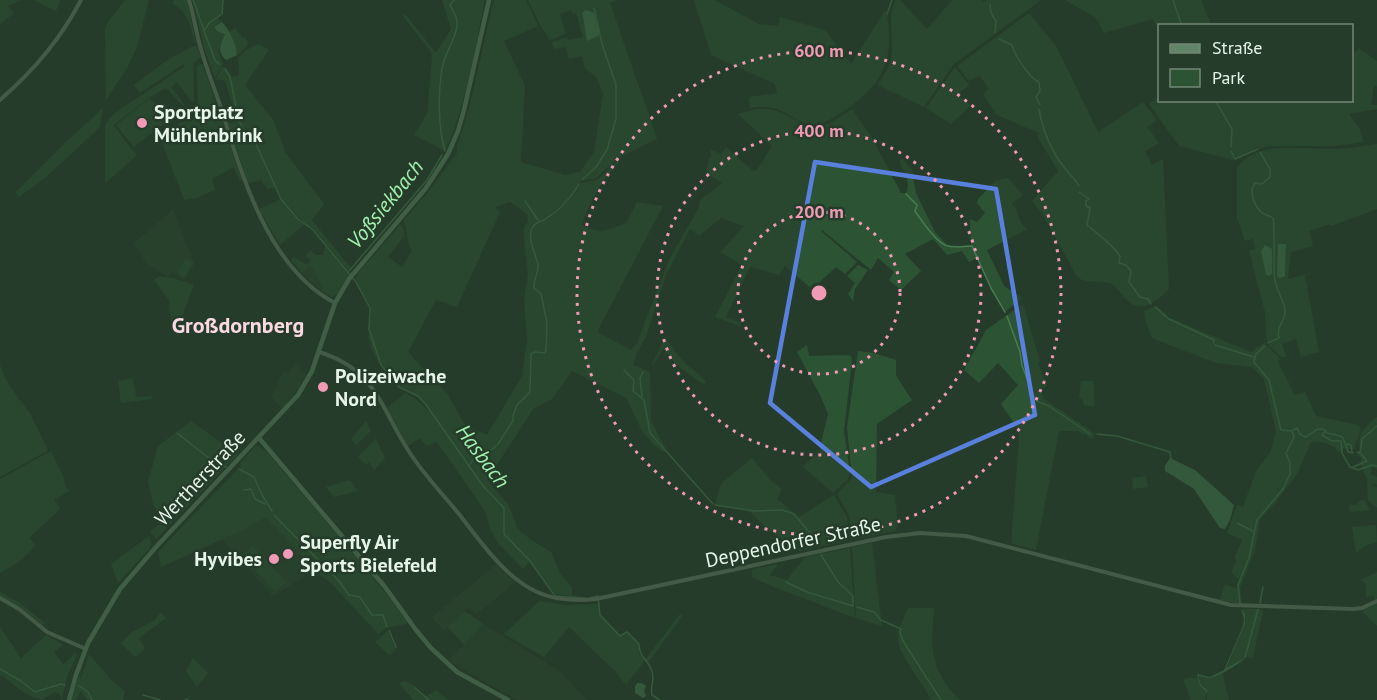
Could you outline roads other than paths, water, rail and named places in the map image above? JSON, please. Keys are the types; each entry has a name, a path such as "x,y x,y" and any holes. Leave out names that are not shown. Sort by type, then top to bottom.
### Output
{"main road":[{"name":"Wertherstraße","path":"69,700 86,649 106,609 131,576 298,395 309,377 335,303 351,276 426,188 448,154 458,132 464,110 489,0"},
{"path":"259,438 385,586 431,648 458,672 508,700"}],"street":[{"path":"0,100 61,36 81,0"},
{"path":"189,0 201,51 247,188 264,223 291,265 312,287 335,303"},
{"name":"Deppendorfer Straße","path":"319,352 344,361 367,381 419,467 480,540 508,571 531,588 549,596 575,600 598,598 886,537 920,532 966,536 1231,605 1362,609 1377,601"},
{"path":"0,598 19,609 47,632 86,649"}],"waterway":[{"path":"193,0 204,30"},
{"path":"219,64 215,60 204,31 209,23 222,14 223,0"},
{"name":"Voßsiekbach","path":"445,151 439,110 440,89 443,63 457,27 450,5 454,0"},
{"path":"887,14 892,0"},
{"path":"1173,0 1181,24"},
{"path":"990,4 991,13 996,21 995,32"},
{"path":"583,179 596,167 607,150 616,119 616,85 602,44 594,8"},
{"path":"999,39 1012,45 1023,66 1039,82 1040,91 1036,97 1040,105"},
{"name":"Hasbach","path":"225,69 230,77 239,121 248,137 256,144 281,199 298,219 313,230 356,282 370,308 369,329 381,365 399,387 418,396 427,406 483,486 504,508 504,534 530,561 555,596 585,598"},
{"path":"1216,102 1232,129 1231,147"},
{"path":"1039,109 1053,150 1079,186"},
{"path":"1231,151 1235,159 1258,149"},
{"path":"1260,152 1270,169 1270,177 1262,184 1255,183 1252,190 1253,197 1261,212 1273,218 1275,280 1285,312 1279,338 1268,343"},
{"name":"Voßsiekbach","path":"349,271 427,180 442,155"},
{"path":"470,464 480,451 490,451 498,444 513,421 517,405 530,392 531,354 546,351 547,323 541,294 534,288 538,265 531,242 531,233 535,224 560,207 579,184"},
{"path":"1079,192 1089,199 1086,201 1086,206 1090,208 1087,225 1117,252 1120,256 1119,263 1126,265 1131,271 1129,282 1140,297 1148,299 1151,304"},
{"path":"906,194 917,205 915,211 939,241 951,247 972,246 1005,312"},
{"path":"525,201 538,220"},
{"path":"1155,307 1169,319 1214,340 1214,343"},
{"path":"1007,316 1020,352 1022,366 1036,401 1049,406 1090,434"},
{"path":"1215,345 1254,357"},
{"path":"1265,346 1256,354 1254,362 1269,380 1281,430 1291,431"},
{"path":"624,370 634,380 633,391 644,400 650,433 713,504"},
{"path":"642,397 640,378 643,372"},
{"path":"1357,452 1360,453 1362,439 1377,426"},
{"path":"1240,603 1238,585 1249,558 1257,520 1283,489 1290,474 1290,463 1286,453 1294,437 1292,431 1297,428 1305,437 1317,430 1325,430 1327,433 1342,437 1348,452 1353,453"},
{"path":"1325,432 1322,435 1332,441 1341,441 1342,453 1350,467 1358,470 1372,465 1377,466"},
{"path":"177,433 215,463 226,467"},
{"path":"1097,434 1117,436 1170,452 1171,459"},
{"path":"1347,444 1351,445 1352,452"},
{"path":"1353,467 1367,461 1361,454"},
{"path":"239,469 254,477 272,511"},
{"path":"244,490 251,489 255,499 265,504"},
{"path":"715,505 754,511 782,510 794,514 810,533 815,546"},
{"path":"274,515 339,581 349,595 360,597 372,615 383,615 387,627"},
{"path":"1237,523 1253,531"},
{"path":"786,582 807,592 853,606 853,596 838,582 821,555"},
{"path":"1260,603 1263,587"},
{"name":"Hasbach","path":"590,598 598,596 600,615 620,636 627,632 639,644 642,656 652,671 652,695 660,700"},
{"path":"857,607 874,612 881,620 901,629 903,641 941,700"},
{"path":"389,630 396,647"},
{"path":"0,669 35,692 61,684 65,685"},
{"path":"79,686 88,692 92,700"},
{"path":"415,688 429,700"},
{"path":"143,695 160,700"}],"place":[{"name":"Sportplatz Mühlenbrink","path":"142,123"},
{"name":"Polizeiwache Nord","path":"323,387"},
{"name":"Superfly Air Sports Bielefeld","path":"288,554"},
{"name":"Hyvibes","path":"274,559"}],"district":[{"name":"Großdornberg","path":"238,325"}]}
